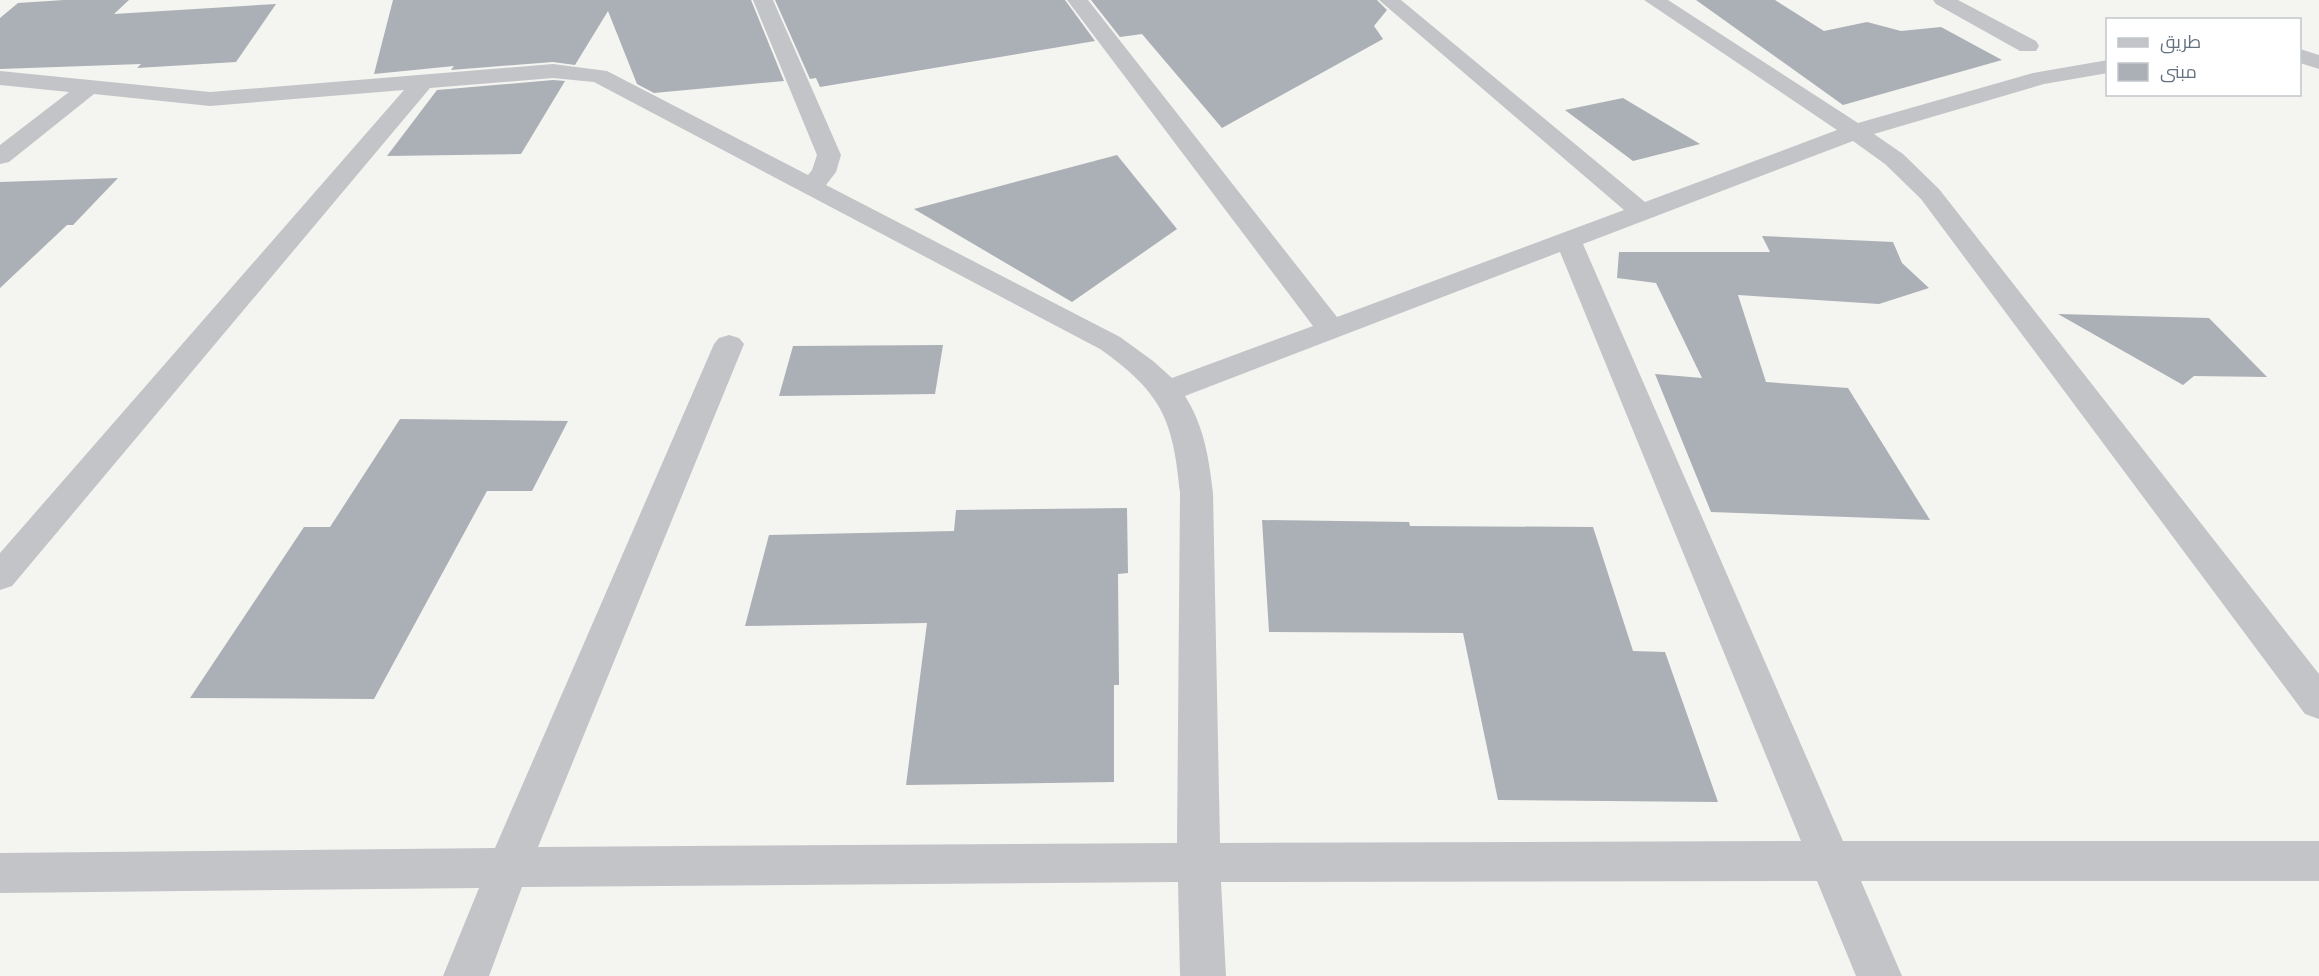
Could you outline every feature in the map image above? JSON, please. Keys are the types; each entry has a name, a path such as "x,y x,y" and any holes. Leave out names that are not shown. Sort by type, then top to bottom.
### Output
{"street":[{"path":"763,0 829,155 824,172 811,186"},
{"path":"1077,0 1331,329"},
{"path":"1389,0 1642,212"},
{"path":"1654,0 1894,159 1930,194 2319,703"},
{"path":"1943,0 2028,46"},
{"path":"2301,56 2319,62"},
{"path":"1165,392 1854,132 2041,78 2106,66"},
{"path":"0,78 210,99 553,71 599,76 1110,343 1135,360 1165,392 1184,423 1192,463 1197,543 1197,863 1203,976"},
{"path":"0,578 422,83"},
{"path":"0,157 88,88"},
{"path":"1568,239 1879,976"},
{"path":"466,976 509,866 729,344"},
{"path":"0,873 509,866 1831,860 2319,861"}],"building":[{"path":"129,0 114,14 276,4 236,62 137,68 141,64 0,69 0,18 18,3"},
{"path":"393,0 751,0 784,81 654,93 637,84 608,11 575,65 553,62 451,70 454,66 374,74"},
{"path":"775,0 1065,0 1095,41 820,87 816,78 810,79"},
{"path":"1091,0 1377,0 1387,10 1374,26 1383,39 1222,128 1142,34 1120,37"},
{"path":"1696,0 1775,0 1824,31 1867,22 1901,31 1941,27 2002,60 1843,105"},
{"path":"553,80 565,81 521,154 387,156 437,90"},
{"path":"1623,98 1700,144 1633,161 1565,110"},
{"path":"1117,155 1177,229 1072,302 914,209"},
{"path":"118,178 73,225 67,225 0,288 0,182"},
{"path":"1762,236 1893,242 1902,263 1929,288 1879,304 1738,295 1766,382 1848,388 1930,520 1711,512 1655,374 1702,378 1656,283 1617,278 1619,252 1770,252"},
{"path":"2058,314 2209,318 2267,377 2194,376 2183,385"},
{"path":"943,345 935,394 779,396 793,346"},
{"path":"400,419 568,421 532,491 487,491 374,699 190,698 304,527 330,527"},
{"path":"1127,508 1128,573 1118,574 1119,685 1114,685 1114,782 906,785 927,623 745,626 769,535 954,531 956,510"},
{"path":"1262,520 1409,522 1410,526 1593,527 1633,651 1665,652 1718,802 1498,800 1463,633 1269,632"}]}
